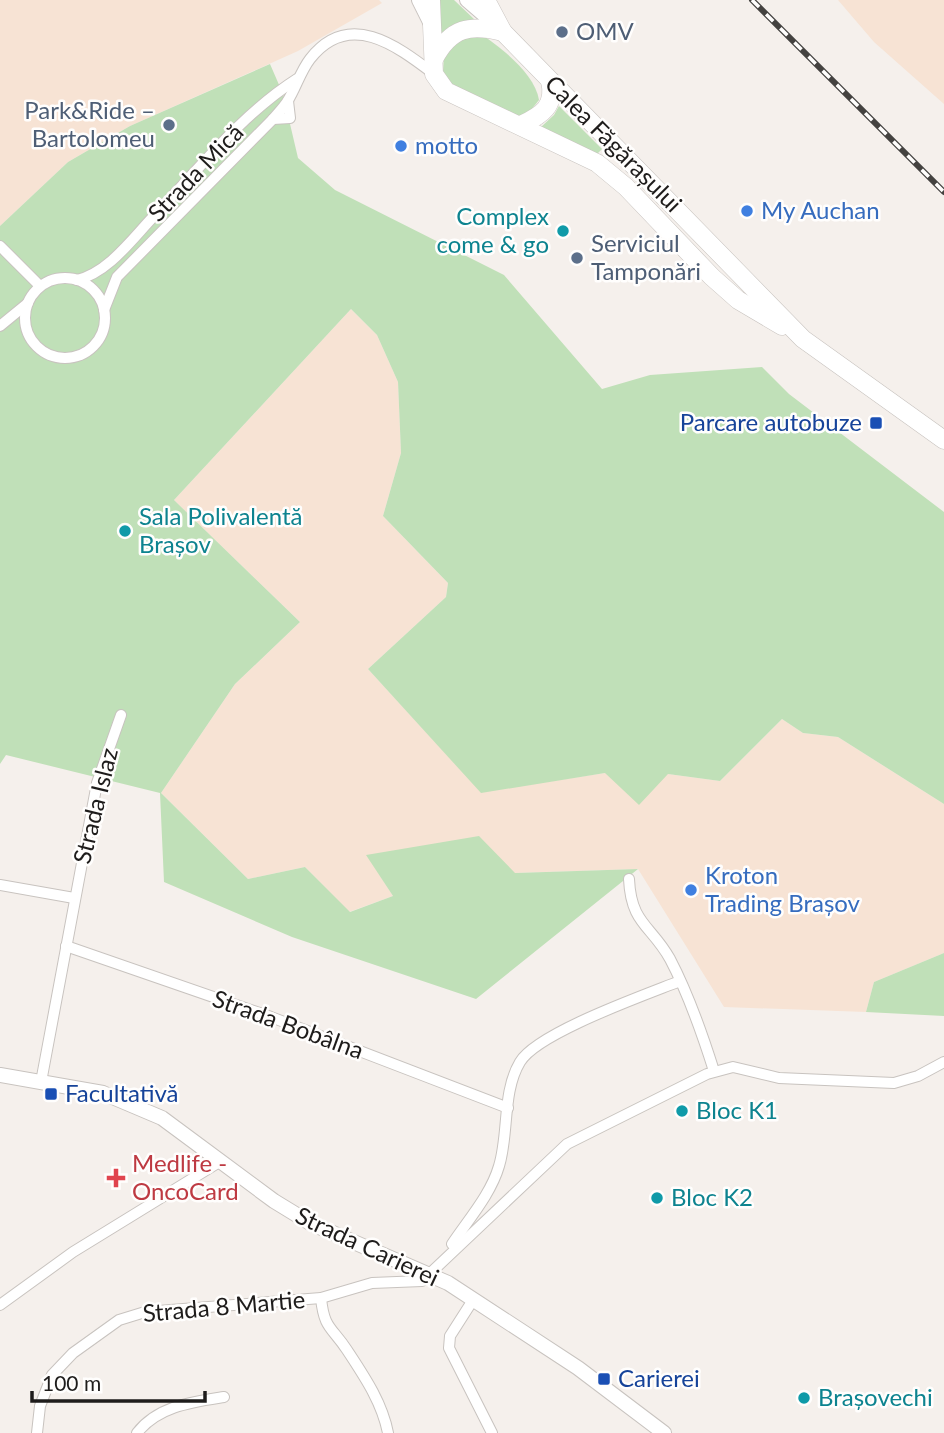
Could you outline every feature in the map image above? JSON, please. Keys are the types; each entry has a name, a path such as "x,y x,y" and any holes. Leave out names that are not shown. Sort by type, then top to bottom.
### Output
{"main road":[{"path":"431,0 434,67 446,91 579,153 612,175 738,300 803,339"},
{"name":"Calea Făgărașului","path":"486,0 503,32 803,339 944,440"},
{"path":"434,67 446,40 463,28 473,26 503,32"},
{"path":"521,125 547,109 553,94 550,81"}],"street":[{"path":"419,0 433,27"},
{"path":"467,0 503,32"},
{"path":"296,79 320,48 348,35 378,38 434,67"},
{"name":"Strada Mică","path":"25,320 27,333 44,353 70,358 94,346 102,335 104,310 117,277 273,119 288,101 296,79"},
{"name":"Strada Mică","path":"40,286 52,280 90,277 115,257 242,123 296,79"},
{"name":"Strada Mică","path":"273,119 289,118 288,101"},
{"path":"0,246 40,286 29,303 2,324"},
{"path":"77,280 89,286 98,296 104,310"},
{"path":"2,324 25,320 29,303"},
{"name":"Strada Islaz","path":"41,1082 97,783 121,715"},
{"path":"629,879 633,909 663,948 680,981 699,1023 714,1071"},
{"name":"Strada Islaz","path":"0,885 74,898"},
{"name":"Strada Bobâlna","path":"66,946 271,1017 508,1108"},
{"path":"443,1258 492,1184 503,1152 514,1077 520,1062 530,1049 551,1037 680,981"},
{"path":"429,1273 566,1144 714,1071 733,1067 779,1078 894,1083 918,1076 944,1062"},
{"name":"Strada Carierei","path":"0,1075 124,1100 162,1118 310,1223 429,1273 473,1300 578,1368 664,1433"},
{"path":"0,1306 73,1252 220,1161"},
{"name":"Strada 8 Martie","path":"37,1433 40,1406 52,1375 73,1353 119,1320 145,1312 321,1298 372,1283 413,1283 422,1280 429,1273"},
{"path":"321,1298 328,1329 346,1349 383,1410 388,1433"},
{"path":"473,1300 450,1336 449,1348 492,1433"},
{"path":"137,1433 146,1422 161,1412 224,1397"}],"shaded area":[{"path":"0,0 379,0 382,3 298,51 130,126 68,162 0,226"},
{"path":"838,0 944,0 944,104 874,42"},
{"path":"351,309 377,335 398,382 401,453 383,516 448,583 446,597 368,669 481,792 605,773 668,774 720,781 782,719 803,733 838,737 944,804 944,953 874,982 866,1012 724,1007 638,869 514,873 367,855 393,896 349,912 305,867 248,879 161,793 235,684 300,622 174,500"}],"green space":[{"path":"439,0 454,0 475,20 453,26 441,39"},
{"path":"479,33 507,53 531,81 539,100 527,115 519,116 451,86 443,72 444,55 451,43"},
{"path":"270,64 283,94 298,158 335,190 504,275 602,389 650,375 762,367 789,394 944,512 944,804 838,737 803,733 782,719 720,781 668,774 639,805 605,773 481,793 368,669 446,597 448,583 383,516 401,453 398,382 377,335 351,309 174,500 300,622 235,684 161,793 248,879 305,867 350,912 393,896 366,855 479,836 515,873 638,869 476,999 292,937 164,882 160,793 6,755 0,764 0,226 68,162 130,126"},
{"path":"559,106 602,149 597,154 540,128"},
{"path":"944,953 944,1016 866,1012 874,982"}],"railway":[{"path":"752,0 944,192"}],"place":[{"name":"OMV","path":"562,32"},
{"name":"Park&Ride – Bartolomeu","path":"169,125"},
{"name":"motto","path":"401,146"},
{"name":"My Auchan","path":"747,211"},
{"name":"Complex come & go","path":"563,231"},
{"name":"Serviciul Tamponări","path":"577,258"},
{"name":"Parcare autobuze","path":"876,423"},
{"name":"Sala Polivalentă Brașov","path":"125,531"},
{"name":"Kroton Trading Brașov","path":"691,890"},
{"name":"Facultativă","path":"51,1094"},
{"name":"Bloc K1","path":"682,1111"},
{"name":"Medlife - OncoCard","path":"116,1178"},
{"name":"Bloc K2","path":"657,1198"},
{"name":"Carierei","path":"604,1379"},
{"name":"Brașovechi","path":"804,1398"}]}
